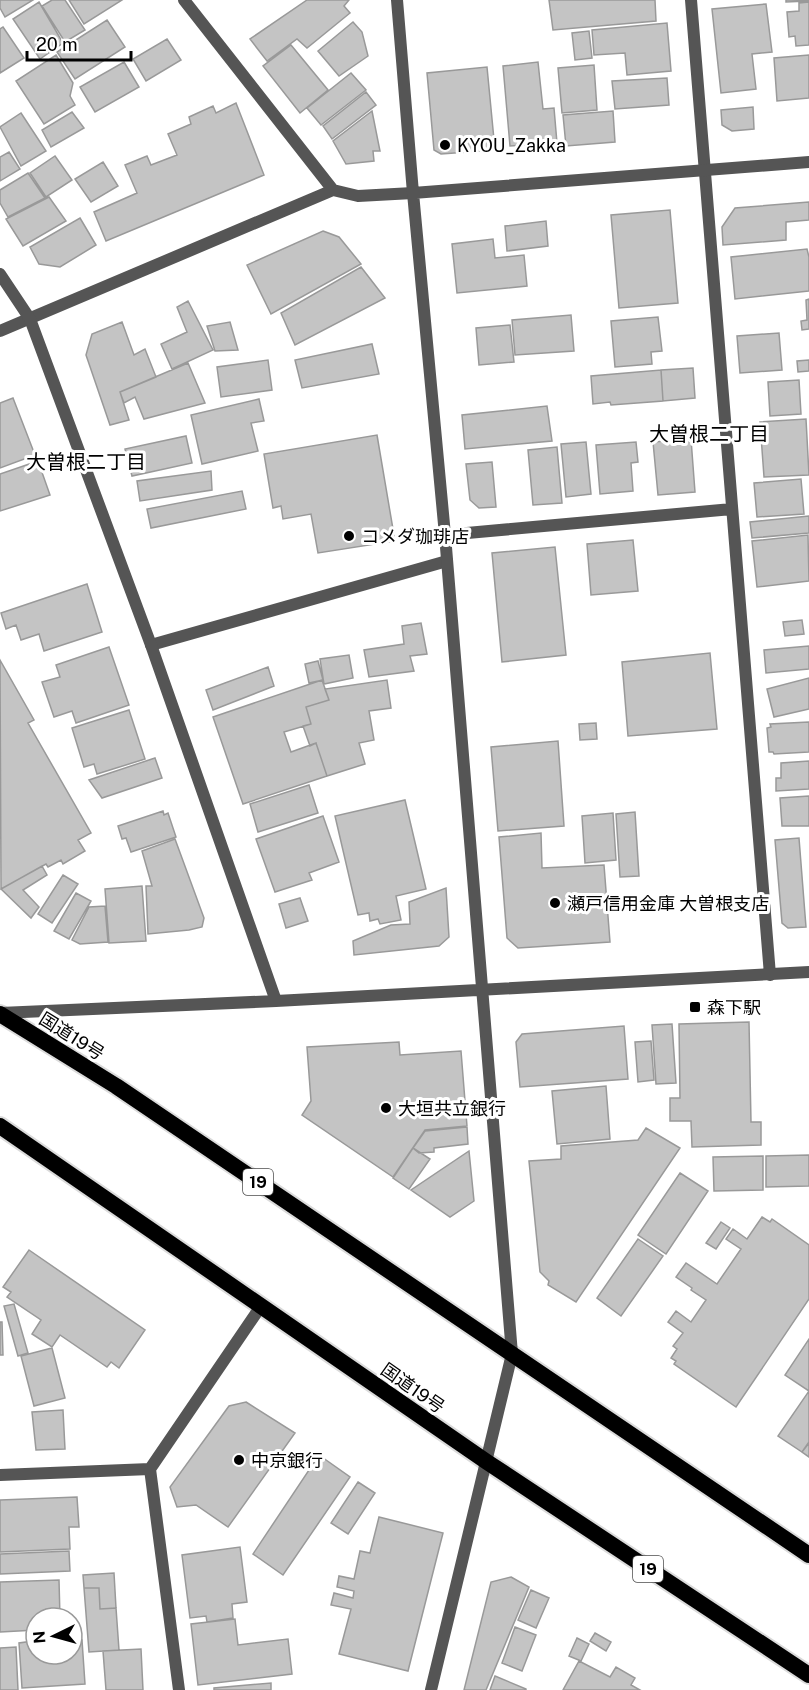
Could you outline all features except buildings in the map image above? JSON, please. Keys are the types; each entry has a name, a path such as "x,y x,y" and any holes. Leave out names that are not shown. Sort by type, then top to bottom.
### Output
{"highway":[{"name":"国道19号","path":"0,1013 116,1086 809,1555"},
{"name":"国道19号","path":"0,1126 487,1462 809,1675"}],"street":[{"path":"184,0 333,190"},
{"path":"397,0 412,193 445,535 512,1354 431,1690"},
{"path":"691,0 770,975"},
{"path":"0,331 333,190 358,196 412,193 809,162"},
{"path":"0,274 30,319 151,645 276,1001"},
{"path":"445,535 732,509"},
{"path":"151,645 447,561"},
{"path":"0,1013 276,1001 809,972"},
{"path":"178,1690 150,1469 261,1306"},
{"path":"0,1475 150,1469"}],"place":[{"name":"KYOU_Zakka","path":"445,145"},
{"name":"コメダ珈琲店","path":"349,536"},
{"name":"瀬戸信用金庫 大曽根支店","path":"555,903"},
{"name":"森下駅","path":"695,1007"},
{"name":"大垣共立銀行","path":"386,1108"},
{"name":"中京銀行","path":"239,1460"}],"district":[{"name":"大曽根二丁目","path":"709,434"},
{"name":"大曽根二丁目","path":"86,462"}]}
